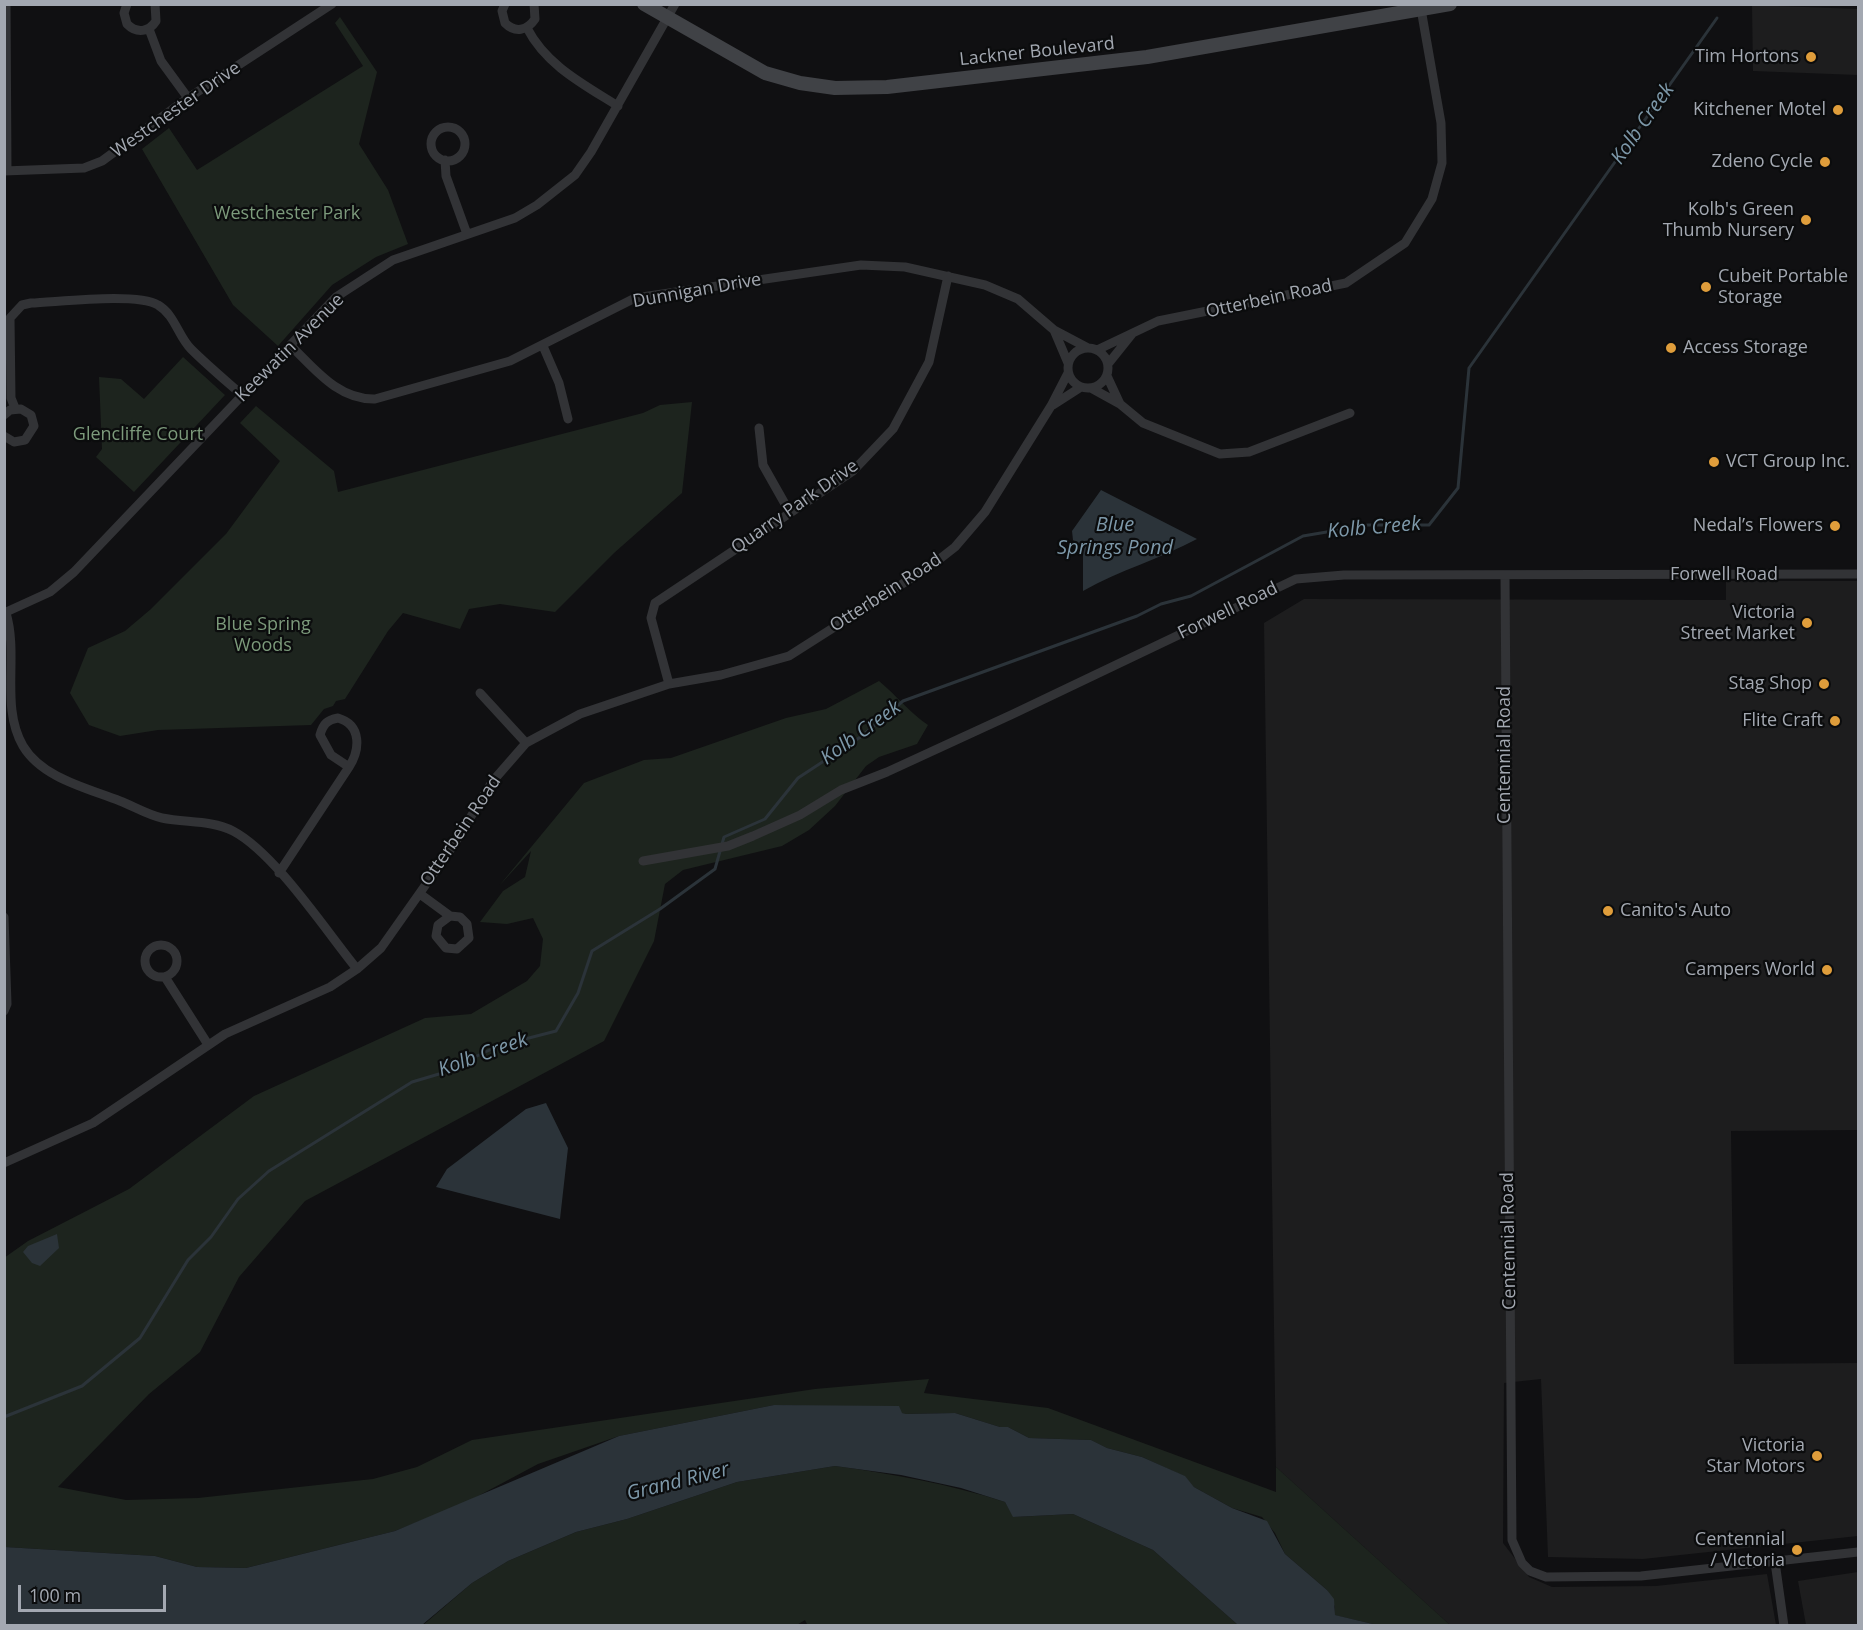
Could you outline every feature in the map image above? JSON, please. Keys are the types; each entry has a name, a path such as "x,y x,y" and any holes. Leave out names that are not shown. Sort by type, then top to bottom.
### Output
{"main road":[{"name":"Lackner Boulevard","path":"644,4 765,73 800,83 835,88 887,87 1147,57 1450,4"}],"street":[{"path":"6,4 6,171"},
{"path":"127,4 124,13 127,24 136,30 148,29 157,17 155,4"},
{"name":"Westchester Drive","path":"6,171 84,168 102,161 188,98 332,4"},
{"path":"505,4 502,11 505,23 514,29 527,28 536,16 534,4"},
{"name":"Keewatin Avenue","path":"5,613 50,592 74,572 336,297 393,260 515,218 558,190 575,175 618,106 675,4"},
{"name":"Otterbein Road","path":"4,1163 93,1123 207,1043 330,987 357,969 381,948 420,894 492,782 526,743 580,714 669,684 721,675 789,656 932,566 956,547 985,512 1051,406 1075,352 1092,349 1132,334 1158,321 1346,283 1405,243 1432,199 1442,163 1441,123 1421,9"},
{"path":"527,28 537,47 545,54 576,80 618,106"},
{"path":"148,29 161,61 188,98"},
{"path":"445,160 446,176 467,234"},
{"name":"Dunnigan Drive","path":"290,345 338,390 360,399 375,399 488,369 543,346 635,298 861,265 905,267 985,285 1018,299 1054,330 1092,349"},
{"name":"Quarry Park Drive","path":"669,684 651,618 655,603 853,471 893,429 929,362 948,276"},
{"path":"4,436 20,442 33,432 31,415 15,408 11,398 10,318 22,305 31,303 129,299 146,300 158,305 169,313 189,347 242,395"},
{"name":"Dunnigan Drive","path":"1054,330 1068,368"},
{"name":"Otterbein Road","path":"1108,363 1132,334"},
{"path":"543,346 559,382 568,419"},
{"path":"1092,349 1108,363 1107,376 1120,404"},
{"path":"1068,368 1073,382 1120,404 1143,423 1220,454 1249,452 1350,413"},
{"name":"Otterbein Road","path":"1051,406 1086,387 1100,384 1107,376"},
{"path":"4,415 15,408"},
{"path":"759,428 763,465 789,512"},
{"name":"Forwell Road","path":"643,861 728,846 800,815 841,790 887,772 1013,714 1296,579 1344,575 1858,574"},
{"name":"Centennial Road","path":"1505,576 1506,948 1514,1546 1530,1571 1546,1577 1641,1576 1858,1552"},
{"path":"5,613 11,627 10,712 15,730 32,759 54,774 161,818 195,821 232,831 265,856 357,969"},
{"path":"480,693 526,743"},
{"path":"279,873 349,767 358,746 353,728 347,721 330,720 323,726 320,735 323,745 337,761 349,767"},
{"path":"420,894 450,916"},
{"path":"4,917 7,1004 4,1011"},
{"path":"165,977 207,1043"},
{"path":"1775,1562 1784,1626"}],"shaded area":[{"path":"1752,5 1858,9 1858,75 1753,71"},
{"path":"1726,581 1858,581 1858,1130 1731,1131 1734,1364 1858,1363 1858,1536 1643,1559 1548,1557 1541,1379 1504,1383 1503,1543 1529,1577 1552,1587 1656,1586 1767,1574 1776,1625 1450,1625 1276,1467 1264,623 1304,599 1726,600"},
{"path":"1858,1572 1858,1625 1806,1625 1798,1581"}],"green space":[{"name":"Westchester Park","path":"340,17 377,72 359,144 388,190 408,244 376,257 332,285 278,346 233,305 142,149 169,128 197,170 363,66 335,23"},
{"name":"Glencliffe Court","path":"183,357 225,395 134,492 96,457 102,449 99,377 121,379 144,399"},
{"name":"Blue Spring Woods","path":"692,402 682,493 614,553 555,612 500,604 469,609 460,629 403,613 388,631 345,699 336,701 333,706 324,709 311,725 158,730 120,736 89,725 70,693 88,648 125,631 151,609 226,534 280,461 240,423 256,406 334,471 338,492 643,413 660,405"},
{"path":"879,681 928,725 917,744 879,757 866,766 835,806 809,830 782,846 683,870 665,884 654,941 604,1041 305,1201 239,1277 200,1352 149,1394 58,1487 126,1500 198,1498 373,1479 417,1467 472,1440 815,1389 929,1379 924,1393 1048,1408 1276,1492 1276,1467 1450,1625 1377,1625 1334,1615 1335,1607 1327,1590 1285,1554 1275,1533 1262,1517 1232,1508 1194,1487 1184,1476 1142,1457 1107,1448 1091,1440 1029,1438 1008,1427 1000,1427 955,1413 906,1414 835,1407 774,1405 619,1436 538,1464 465,1503 395,1531 246,1568 197,1567 155,1556 5,1547 4,1258 28,1241 129,1189 254,1096 425,1018 471,1014 527,981 540,966 543,939 533,918 507,924 480,922 503,891 525,877 531,851 499,886 584,783 644,760 671,758 786,718 826,709"},
{"path":"835,1466 921,1480 963,1490 1005,1502 1014,1517 1073,1514 1153,1550 1238,1625 808,1626 805,1620 795,1626 422,1626 472,1583 508,1561 576,1532 627,1519 737,1482"}],"water":[{"name":"Blue Springs Pond","path":"1101,490 1197,539 1083,591 1083,548 1073,540 1072,531"},
{"path":"546,1103 568,1148 560,1219 436,1187 447,1169 526,1109"},
{"path":"57,1234 59,1248 40,1266 32,1263 23,1252 28,1246"},
{"name":"Grand River","path":"774,1405 899,1406 902,1413 906,1414 955,1413 1000,1427 1008,1427 1029,1438 1091,1440 1107,1448 1142,1457 1185,1476 1194,1487 1232,1508 1267,1521 1285,1554 1327,1590 1334,1599 1335,1615 1377,1625 1238,1625 1153,1550 1073,1514 1013,1517 1005,1502 961,1488 901,1475 835,1466 737,1482 627,1519 576,1532 508,1561 472,1583 422,1625 5,1625 5,1547 155,1556 197,1567 246,1568 395,1531 619,1436"}],"waterway":[{"name":"Kolb Creek","path":"4,1417 82,1386 140,1338 188,1260 211,1237 238,1199 269,1171 412,1082 439,1074 498,1046 556,1031 578,993 592,951 660,909 715,869 724,837 765,819 798,778 862,736 903,701 1137,616 1161,604 1191,596 1303,536 1368,525 1429,525 1458,488 1469,368 1717,18"}],"place":[{"name":"Tim Hortons","path":"1811,57"},
{"name":"Kitchener Motel","path":"1838,110"},
{"name":"Zdeno Cycle","path":"1825,162"},
{"name":"Kolb's Green Thumb Nursery","path":"1806,220"},
{"name":"Cubeit Portable Storage","path":"1706,287"},
{"name":"Access Storage","path":"1671,348"},
{"name":"VCT Group Inc.","path":"1714,462"},
{"name":"Nedal’s Flowers","path":"1835,526"},
{"name":"Victoria Street Market","path":"1807,623"},
{"name":"Stag Shop","path":"1824,684"},
{"name":"Flite Craft","path":"1835,721"},
{"name":"Canito's Auto","path":"1608,911"},
{"name":"Campers World","path":"1827,970"},
{"name":"Victoria Star Motors","path":"1817,1456"},
{"name":"Centennial / VIctoria","path":"1797,1550"}]}
